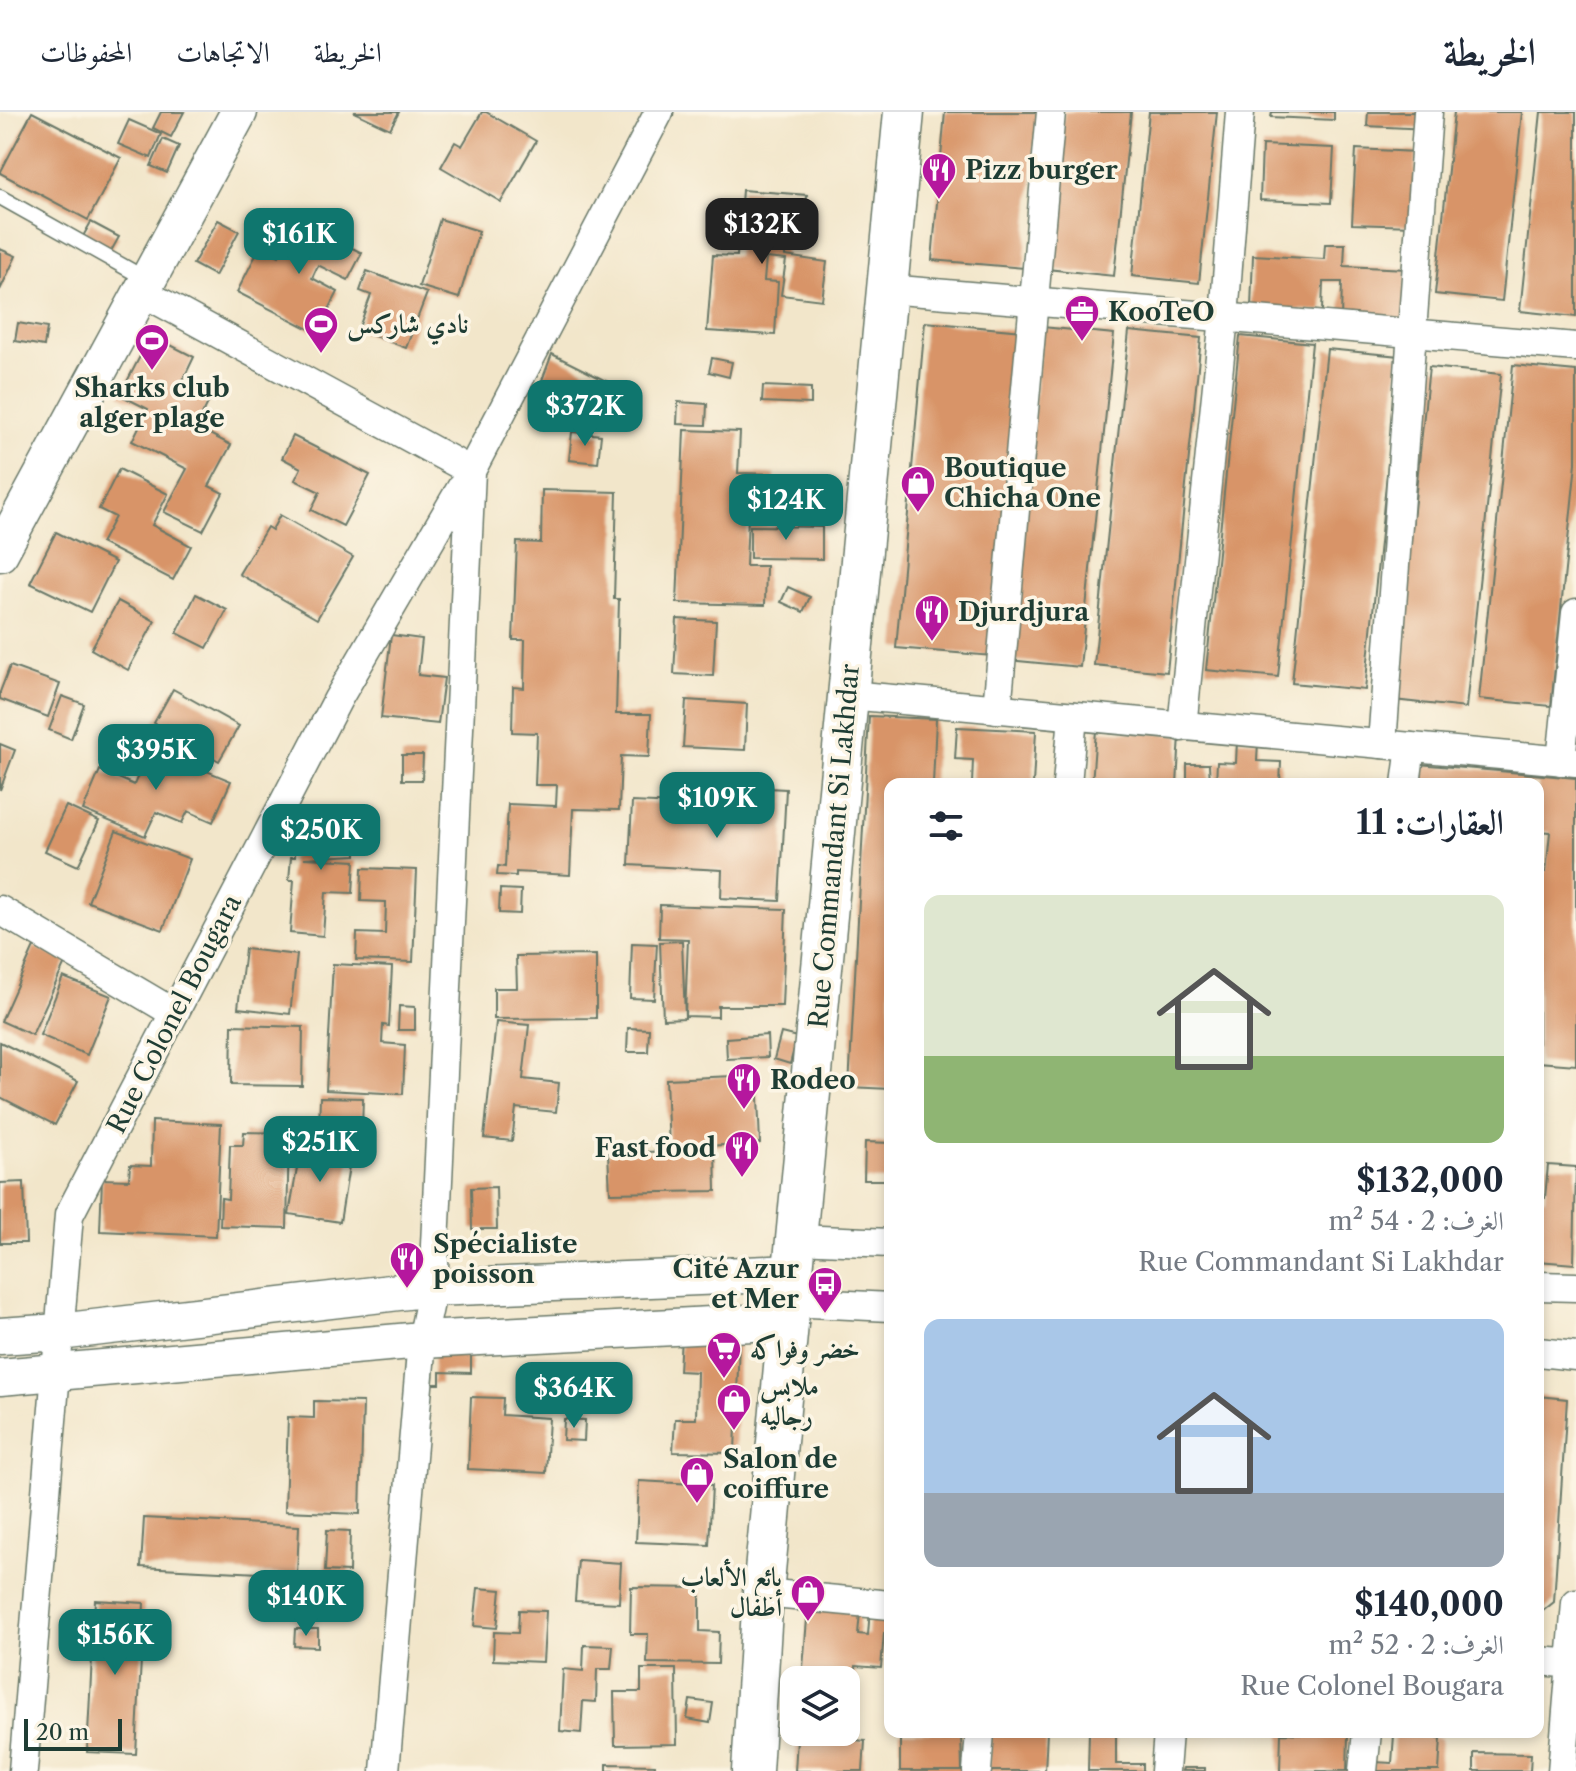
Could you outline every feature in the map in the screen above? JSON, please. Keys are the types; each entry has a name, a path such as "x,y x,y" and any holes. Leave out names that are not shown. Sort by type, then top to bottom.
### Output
{"main road":[{"name":"Rue Commandant Si Lakhdar","path":"752,1771 763,1593 904,112"}],"street":[{"path":"0,553 239,112"},
{"name":"Rue Colonel Bougara","path":"23,1771 69,1215 338,699 471,471 659,112"},
{"path":"997,709 1051,112"},
{"path":"1182,727 1224,317 1240,112"},
{"path":"1382,744 1428,112"},
{"path":"145,286 471,471 433,1288 422,1340 385,1771"},
{"path":"887,289 1576,347"},
{"path":"849,695 1569,761 1576,613"},
{"path":"1068,778 1073,716"},
{"path":"1407,778 1411,747"},
{"path":"0,910 174,1013"},
{"path":"0,1377 422,1340 793,1284 884,1246"},
{"path":"0,1336 59,1332 433,1288 793,1284 884,1306"},
{"path":"1544,1286 1576,1287"},
{"path":"1544,1353 1576,1356"},
{"path":"763,1593 884,1604"},
{"path":"1562,1771 1576,1603"},
{"path":"1544,1662 1573,1664"},
{"path":"977,1771 980,1738"},
{"path":"1165,1771 1168,1738"},
{"path":"1363,1771 1366,1738"}],"lane":[{"path":"0,197 145,286"}],"building":[{"path":"32,112 121,158 88,220 0,173"},
{"path":"161,112 184,112 171,137 153,128"},
{"path":"354,112 399,112 390,129"},
{"path":"482,112 536,141 501,202 441,167 455,142 462,146"},
{"path":"945,112 1038,112 1024,268 932,260"},
{"path":"1064,112 1131,112 1114,276 1047,269"},
{"path":"1149,112 1217,112 1199,283 1132,276"},
{"path":"1272,112 1334,112 1334,120 1271,117"},
{"path":"1368,112 1428,112 1427,129 1367,126"},
{"path":"1454,112 1522,112 1502,301 1435,294"},
{"path":"1541,112 1576,112 1576,317 1520,311"},
{"path":"129,120 161,134 151,158 118,144"},
{"path":"163,139 179,146 167,173 151,166"},
{"path":"1262,145 1334,148 1331,203 1260,200"},
{"path":"1356,149 1416,152 1413,226 1352,224"},
{"path":"742,190 807,195 804,234 786,233 785,256 827,262 822,300 781,295 786,260 766,258 764,281 778,282 775,335 707,331 713,255 737,256"},
{"path":"440,219 479,231 459,298 419,286"},
{"path":"218,220 239,231 215,276 193,264"},
{"path":"298,220 362,253 348,280 318,265 312,278 338,292 317,333 237,292 260,247 279,256"},
{"path":"722,220 737,220 736,245 722,244"},
{"path":"91,222 119,237 110,253 82,238"},
{"path":"1325,244 1345,244 1344,266 1407,269 1404,321 1341,318 1342,282 1323,282 1322,311 1251,308 1253,255 1324,259"},
{"path":"0,249 16,256 0,290"},
{"path":"367,271 427,293 406,348 358,330 371,295 360,291"},
{"path":"925,322 1022,331 993,656 896,648"},
{"path":"18,323 47,328 44,346 15,341"},
{"path":"1042,327 1114,334 1080,667 1008,660"},
{"path":"1129,331 1201,338 1167,672 1094,665"},
{"path":"151,335 194,357 182,382 211,397 196,427 231,445 209,486 223,493 203,531 164,512 187,469 132,441 148,409 120,395"},
{"path":"1240,336 1312,343 1278,677 1206,670"},
{"path":"1327,349 1399,356 1365,690 1292,683"},
{"path":"552,354 624,390 617,401 538,391"},
{"path":"712,358 732,362 729,377 709,372"},
{"path":"1513,365 1576,371 1576,463 1551,706 1479,699"},
{"path":"1429,367 1501,374 1466,708 1394,700"},
{"path":"763,386 811,388 811,404 762,402"},
{"path":"678,402 707,404 706,425 677,424"},
{"path":"684,430 740,432 738,473 775,474 774,516 748,515 746,566 766,566 765,605 677,603"},
{"path":"572,432 601,435 598,463 569,460"},
{"path":"293,436 370,475 343,526 311,510 320,492 295,480 301,468 282,458"},
{"path":"119,469 168,494 152,525 191,546 173,580 101,543 115,517 99,509"},
{"path":"542,490 617,492 614,599 619,599 616,714 651,714 649,757 621,756 619,810 573,809 570,875 516,872 516,876 497,875 498,866 505,867 508,804 556,806 557,785 535,785 537,733 512,732 513,687 524,688 525,640 513,640 517,542 541,543"},
{"path":"280,515 353,557 317,619 239,574 267,527 272,530"},
{"path":"750,526 822,527 822,559 750,558"},
{"path":"56,532 115,562 90,612 30,583"},
{"path":"788,587 810,597 803,612 781,602"},
{"path":"196,594 227,610 207,648 177,633"},
{"path":"118,601 155,621 128,670 91,649"},
{"path":"677,619 716,621 713,676 674,674"},
{"path":"391,635 422,639 418,675 444,678 438,724 381,718"},
{"path":"10,666 60,684 48,717 0,699"},
{"path":"173,689 239,726 219,761 154,723"},
{"path":"62,696 84,704 71,739 49,730"},
{"path":"686,700 747,704 745,750 683,747"},
{"path":"869,716 936,719 933,778 884,778 884,1089 849,1087"},
{"path":"957,727 1036,731 1033,778 972,778 973,760 955,759"},
{"path":"1096,730 1180,735 1177,778 1092,778"},
{"path":"129,739 231,781 213,822 188,811 182,823 156,812 145,836 83,810 100,770 134,785 144,761 123,752"},
{"path":"1237,740 1258,741 1257,761 1281,762 1280,778 1216,778 1217,762 1236,763"},
{"path":"0,744 15,750 0,790"},
{"path":"402,755 423,755 422,780 402,780"},
{"path":"1187,764 1209,764 1210,778 1187,778"},
{"path":"1418,764 1576,778 1576,1065 1544,1062 1544,872 1550,832 1544,832 1544,778 1417,778"},
{"path":"726,786 786,789 780,901 721,898 722,870 629,865 632,802 726,806"},
{"path":"66,806 99,821 78,866 45,851"},
{"path":"355,815 356,855 304,858 355,861 353,893 326,892 323,936 290,933 294,880 289,880 291,857 295,857 295,838 319,837 318,817"},
{"path":"116,831 190,859 163,930 88,902"},
{"path":"362,868 417,870 413,962 356,960 357,933 385,934 386,902 361,901"},
{"path":"500,889 521,890 520,914 499,913"},
{"path":"660,905 786,909 782,1006 718,1006 718,1017 685,1016 688,939 659,938"},
{"path":"682,941 685,1018 663,1019 660,942"},
{"path":"632,943 657,944 654,999 630,998"},
{"path":"34,947 66,961 32,1035 1,1021"},
{"path":"245,949 297,955 290,1014 238,1008"},
{"path":"596,955 596,1018 494,1019 494,988 517,988 516,956"},
{"path":"333,964 392,967 389,1026 383,1025 382,1043 405,1045 403,1094 326,1090"},
{"path":"63,977 111,996 87,1055 40,1035"},
{"path":"399,1006 415,1007 415,1030 398,1030"},
{"path":"496,1022 529,1025 523,1079 559,1083 556,1112 516,1108 512,1141 484,1138"},
{"path":"232,1025 303,1027 302,1086 231,1085"},
{"path":"628,1028 649,1029 648,1052 627,1052"},
{"path":"781,1033 797,1037 790,1064 774,1059"},
{"path":"767,1035 768,1057 727,1059 726,1038"},
{"path":"0,1042 78,1081 55,1125 0,1097"},
{"path":"757,1075 760,1143 669,1148 666,1079"},
{"path":"320,1097 363,1098 362,1128 319,1126"},
{"path":"152,1121 221,1124 216,1236 100,1231 102,1179 129,1180 130,1165 151,1166"},
{"path":"244,1132 289,1133 287,1228 220,1226 221,1198 228,1199 230,1145 243,1145"},
{"path":"865,1142 884,1143 884,1180 864,1180"},
{"path":"301,1146 351,1154 340,1222 289,1214"},
{"path":"715,1150 716,1191 610,1193 608,1153"},
{"path":"1548,1165 1576,1167 1574,1264 1544,1262"},
{"path":"24,1182 26,1243 0,1243 0,1183"},
{"path":"496,1187 497,1229 472,1229 471,1188"},
{"path":"681,1337 739,1339 735,1453 673,1452 675,1419 696,1419 697,1372 679,1371"},
{"path":"434,1346 471,1347 471,1373 440,1372 440,1384 433,1384"},
{"path":"471,1397 503,1398 502,1415 549,1418 546,1473 468,1469"},
{"path":"1544,1397 1567,1399 1554,1602 1544,1610"},
{"path":"314,1401 363,1402 360,1514 285,1511 288,1417 314,1418"},
{"path":"564,1419 585,1420 584,1441 563,1440"},
{"path":"639,1481 712,1485 709,1545 636,1542"},
{"path":"144,1518 299,1526 297,1575 141,1567"},
{"path":"327,1530 350,1531 349,1572 325,1571"},
{"path":"578,1560 621,1563 619,1603 575,1601"},
{"path":"631,1587 700,1588 700,1631 719,1632 718,1664 647,1663 648,1634 630,1634"},
{"path":"478,1588 501,1590 497,1628 474,1626"},
{"path":"95,1600 144,1603 136,1754 87,1752"},
{"path":"808,1607 860,1612 858,1634 868,1635 870,1609 884,1610 881,1668 803,1666"},
{"path":"519,1610 546,1611 543,1662 493,1660 494,1632 518,1633"},
{"path":"295,1629 318,1629 318,1647 294,1646"},
{"path":"584,1645 613,1646 611,1669 597,1669 596,1702 583,1701 581,1733 560,1731 563,1669 583,1671"},
{"path":"641,1669 676,1669 677,1744 615,1745 614,1692 641,1692"},
{"path":"690,1700 713,1703 710,1723 687,1719"},
{"path":"900,1738 961,1738 962,1771 900,1771"},
{"path":"991,1738 1047,1738 1045,1771 989,1771"},
{"path":"1089,1738 1116,1738 1116,1764 1143,1764 1143,1771 1088,1771"},
{"path":"1281,1738 1348,1738 1347,1771 1280,1771"},
{"path":"1394,1738 1441,1738 1439,1771 1373,1771 1374,1762 1392,1763"},
{"path":"860,1740 865,1741 863,1771 795,1771 797,1746 860,1746"},
{"path":"1474,1753 1531,1754 1530,1771 1474,1771"},
{"path":"607,1764 655,1765 655,1771 607,1771"},
{"path":"1183,1768 1205,1768 1205,1771 1182,1771"}],"place":[{"name":"Pizz burger","path":"939,201"},
{"name":"KooTeO","path":"1082,343"},
{"name":"نادي شاركس","path":"321,355"},
{"name":"Sharks club alger plage","path":"152,372"},
{"name":"Boutique Chicha One","path":"918,514"},
{"name":"Djurdjura","path":"932,643"},
{"name":"Rodeo","path":"744,1111"},
{"name":"Fast food","path":"742,1179"},
{"name":"Spécialiste poisson","path":"407,1290"},
{"name":"Cité Azur et Mer","path":"825,1315"},
{"name":"خضر وفواكه","path":"724,1380"},
{"name":"ملابس رجاليه","path":"734,1432"},
{"name":"Salon de coiffure","path":"697,1505"},
{"name":"بائع الألعاب أطفال","path":"808,1623"}]}
